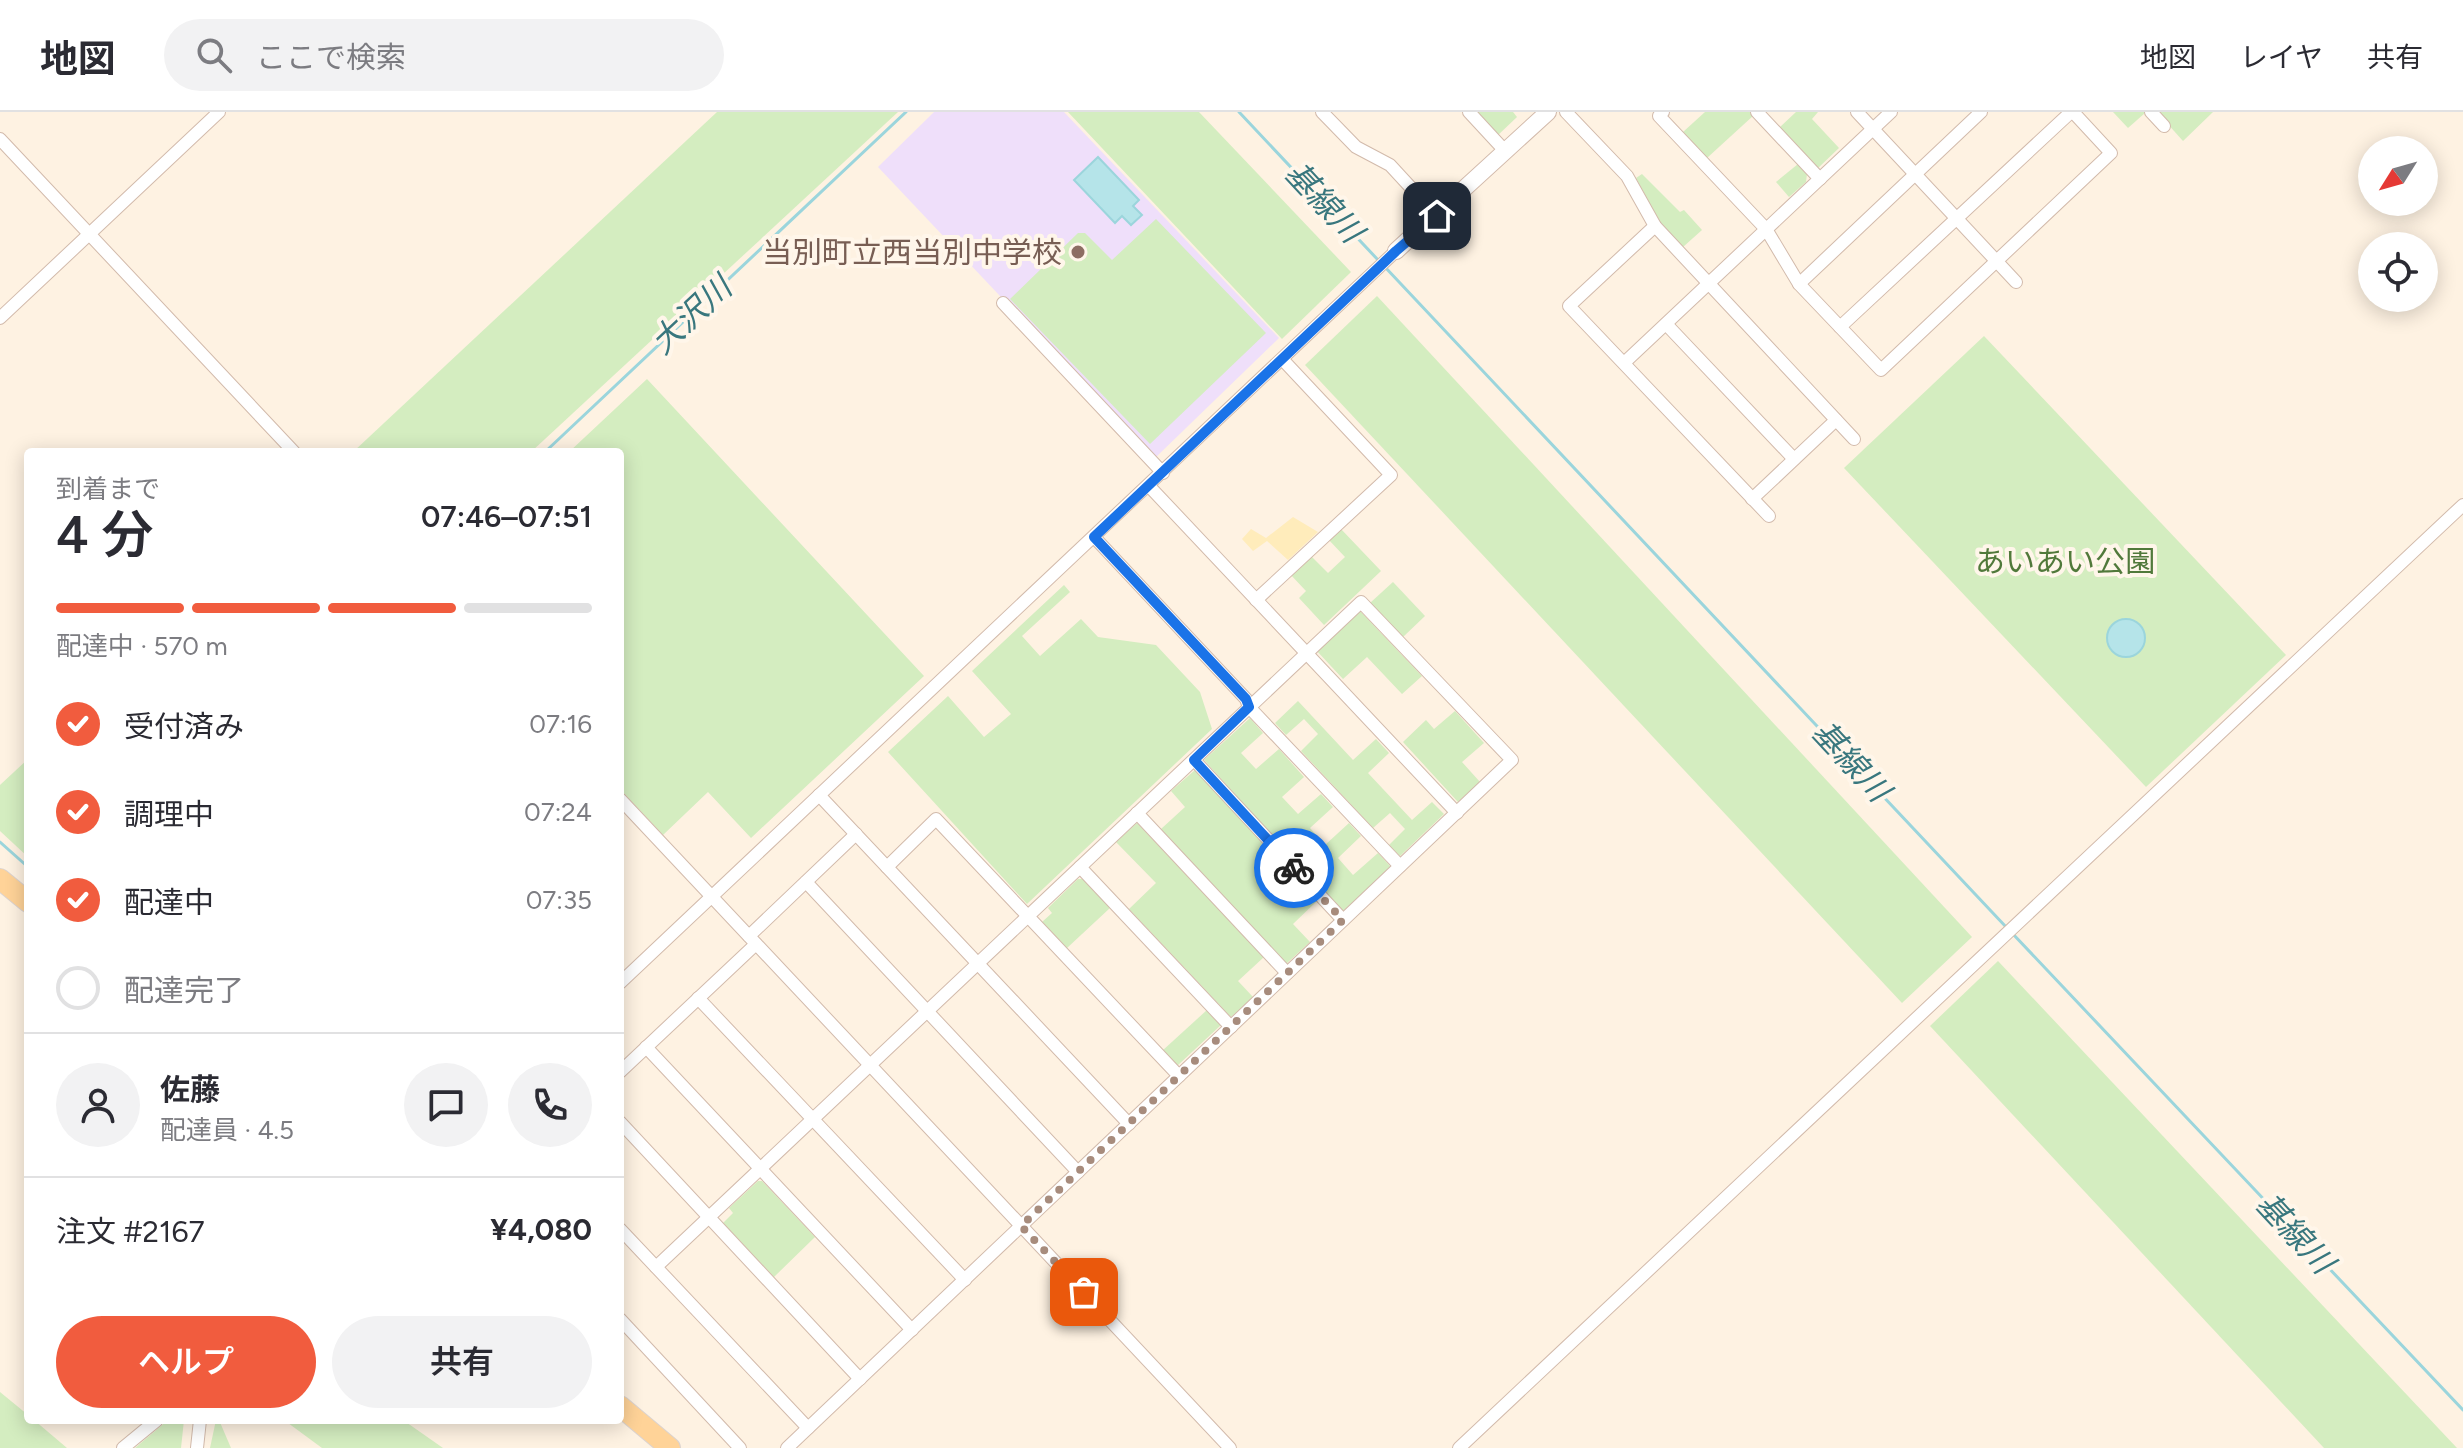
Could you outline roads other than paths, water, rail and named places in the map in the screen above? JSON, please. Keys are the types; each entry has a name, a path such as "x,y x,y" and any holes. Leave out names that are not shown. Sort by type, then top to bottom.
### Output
{"main road":[{"path":"0,879 24,899"},
{"path":"624,1409 670,1448"}],"street":[{"path":"0,318 219,112"},
{"path":"1322,112 1356,147 1390,165 1437,216"},
{"path":"1469,112 1506,152"},
{"path":"624,979 1365,280 1548,112"},
{"path":"1566,112 1627,176 1655,226 1854,439"},
{"path":"1663,112 1659,116 1766,229 1799,284 1840,327 1881,370 2111,153 2072,112 1840,327"},
{"path":"1757,112 1820,179"},
{"path":"1857,112 2016,282"},
{"path":"1624,363 1891,112"},
{"path":"1799,284 1981,112"},
{"path":"2151,112 2164,126"},
{"path":"0,139 290,448"},
{"path":"1655,226 1569,306 1769,516"},
{"path":"1003,303 1163,473"},
{"path":"1666,324 1794,459"},
{"path":"1256,600 1391,475 1283,360"},
{"path":"1752,499 1836,420"},
{"path":"1149,486 1457,813"},
{"path":"1459,1448 2463,505"},
{"path":"1094,537 1400,866"},
{"path":"656,1267 1361,602 1512,760 787,1448"},
{"path":"1194,760 1343,920"},
{"path":"819,795 1129,1124"},
{"path":"624,803 1230,1448"},
{"path":"1137,813 1287,973"},
{"path":"887,867 936,819 1179,1076"},
{"path":"624,1068 698,998 806,882 856,834"},
{"path":"1080,867 1231,1027"},
{"path":"806,882 1078,1172"},
{"path":"698,998 965,1280"},
{"path":"646,1047 912,1330"},
{"path":"624,1126 860,1379"},
{"path":"624,1233 808,1428"},
{"path":"624,1323 740,1448"},
{"path":"123,1448 152,1424"},
{"path":"197,1448 200,1424"}],"water":[{"path":"1098,157 1139,200 1133,206 1142,215 1131,225 1122,216 1115,223 1074,180"},
{"path":"2126,619 2139,625 2145,638 2139,651 2126,657 2113,651 2107,638 2113,625"}],"waterway":[{"name":"大沢川","path":"549,448 906,112"},
{"name":"基線川","path":"1239,112 1379,261"},
{"name":"基線川","path":"1384,266 2007,928"},
{"name":"大沢川","path":"0,842 24,863"},
{"name":"基線川","path":"2012,933 2463,1410"}],"place":[{"name":"当別町立西当別中学校","path":"1078,252"}],"park label":[{"name":"あいあい公園","path":"2065,561"}]}
